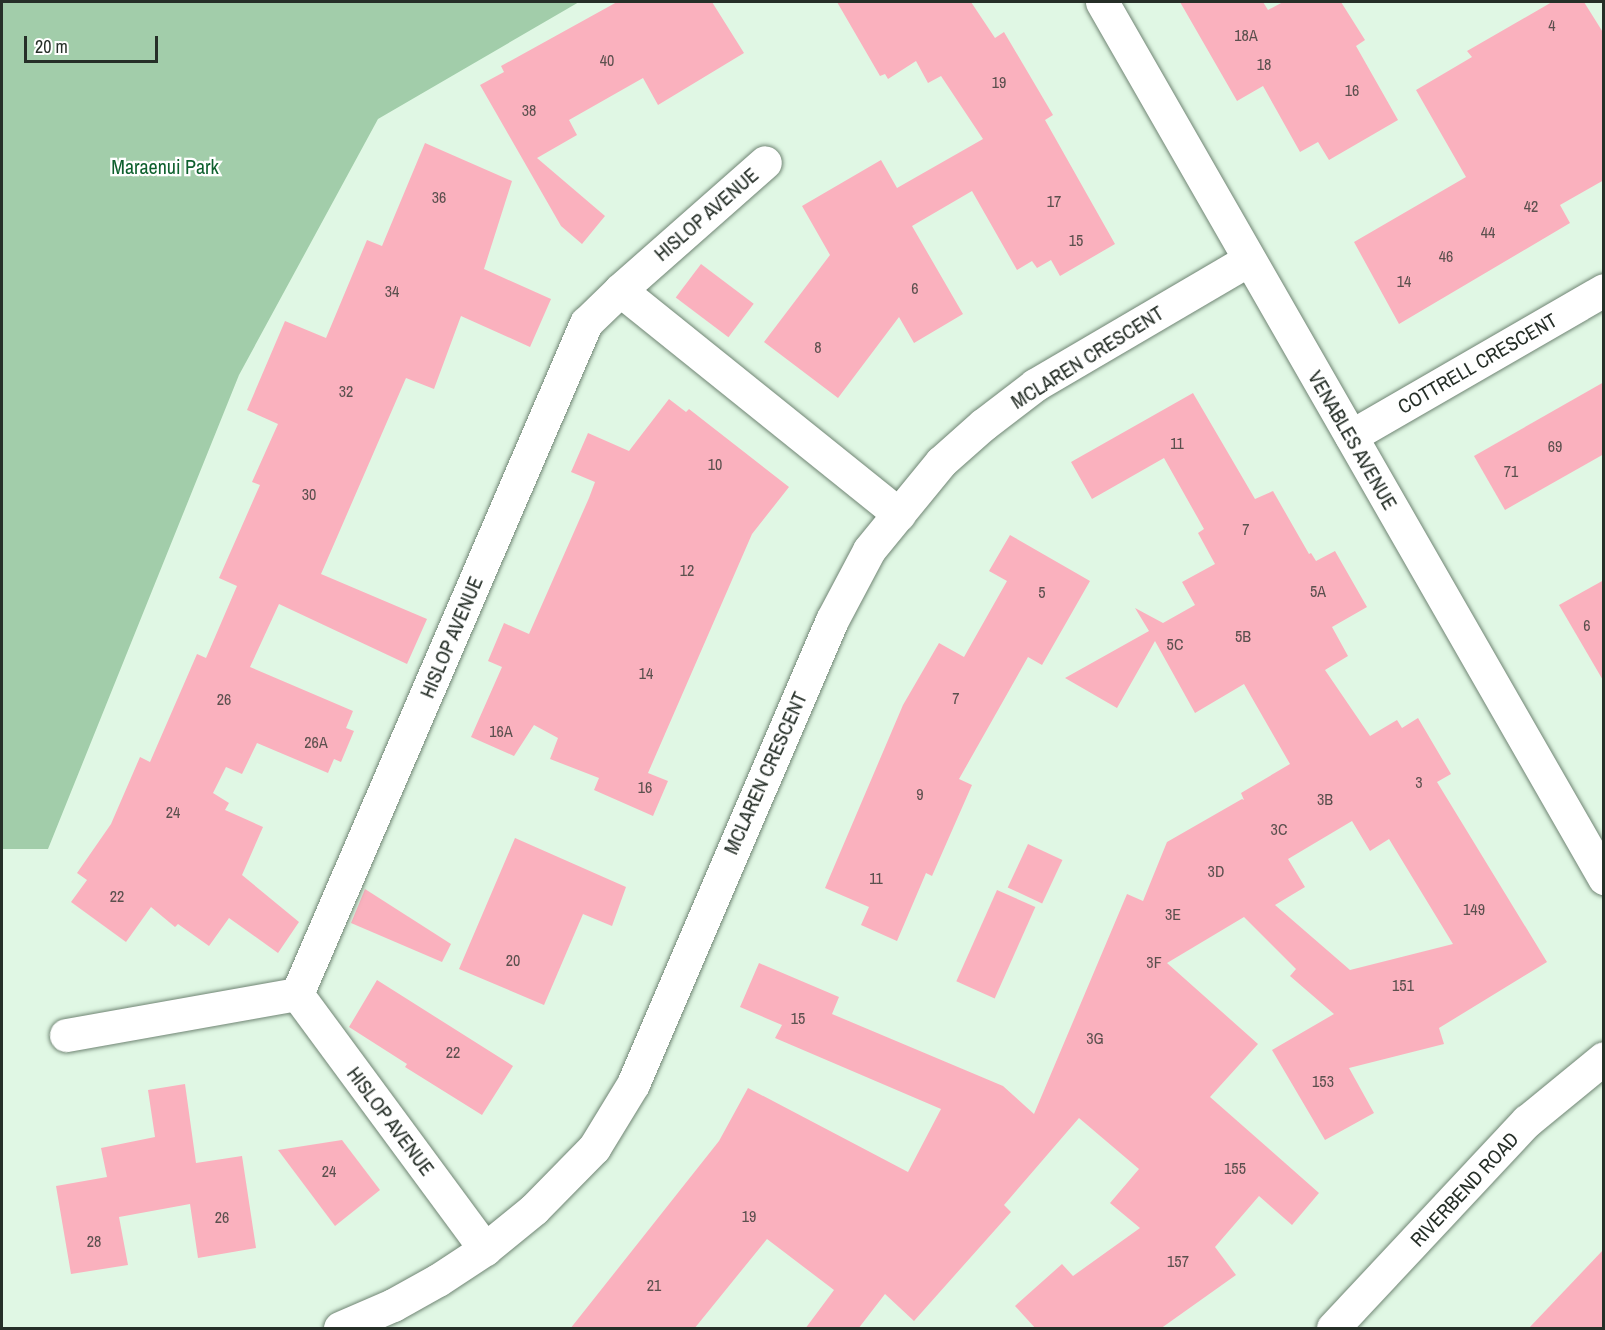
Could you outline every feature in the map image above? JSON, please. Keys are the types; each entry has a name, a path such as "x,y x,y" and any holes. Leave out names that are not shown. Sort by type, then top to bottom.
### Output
{"street":[{"name":"VENABLES AVENUE","path":"1102,2 1604,878"},
{"name":"HISLOP AVENUE","path":"484,1249 297,994 586,323 765,162"},
{"name":"MCLAREN CRESCENT","path":"340,1329 429,1286 484,1249 534,1209 594,1148 633,1084 831,620 869,550 941,462 984,424 1035,385 1248,260"},
{"path":"620,290 899,514"},
{"name":"COTTRELL CRESCENT","path":"1351,436 1604,290"},
{"path":"66,1035 297,994"},
{"name":"RIVERBEND ROAD","path":"1333,1329 1527,1120 1604,1058"}],"green space":[{"name":"Maraenui Park","path":"2,2 579,2 378,119 239,375 48,849 2,849"}],"building":[{"path":"617,2 712,2 744,53 658,105 643,78 569,120 577,135 537,158 605,216 582,244 561,226 480,85 504,72 501,66"},
{"path":"837,2 971,2 995,38 1004,32 1053,115 1045,120 1115,244 1060,276 1051,260 1037,268 1032,261 1017,270 972,191 912,226 963,314 914,343 899,317 838,398 764,342 830,255 802,206 881,160 897,188 983,139 941,76 928,83 916,61 888,79 885,74 880,76"},
{"path":"1180,2 1263,2 1268,10 1283,2 1341,2 1365,40 1356,46 1398,120 1329,160 1318,142 1300,152 1263,86 1237,101"},
{"path":"1552,2 1584,2 1604,34 1604,180 1560,205 1570,223 1399,324 1354,242 1466,177 1416,90 1472,57 1467,51"},
{"path":"425,143 512,181 484,269 551,299 530,347 461,316 434,389 406,378 321,574 427,619 407,664 279,604 250,667 353,711 346,728 354,731 341,762 334,759 328,773 257,743 242,774 226,767 213,793 229,803 225,810 263,827 242,875 299,922 278,953 229,918 209,946 178,924 175,927 151,907 126,942 71,902 87,880 77,873 111,824 140,757 150,762 197,654 206,658 237,586 219,578 260,485 252,482 278,424 247,410 285,321 326,338 367,240 382,246"},
{"path":"701,264 754,304 728,337 676,298"},
{"path":"1604,382 1604,454 1505,510 1474,456"},
{"path":"1193,393 1255,499 1273,491 1309,554 1311,553 1316,561 1335,551 1367,607 1332,627 1348,656 1325,670 1370,736 1397,720 1402,728 1418,718 1451,774 1437,782 1547,962 1439,1028 1444,1044 1349,1068 1374,1113 1325,1140 1272,1050 1334,1014 1290,976 1296,969 1244,917 1167,963 1258,1044 1210,1097 1319,1193 1292,1225 1259,1196 1215,1247 1236,1275 1160,1329 1036,1329 1015,1306 1062,1264 1073,1276 1140,1228 1110,1203 1139,1169 1079,1118 1004,1205 1011,1212 914,1321 885,1294 858,1329 805,1329 834,1290 767,1239 694,1329 570,1329 719,1141 748,1088 908,1172 941,1109 775,1038 782,1025 740,1007 759,963 839,997 832,1014 1003,1086 1034,1114 1127,894 1143,901 1167,842 1242,799 1244,800 1241,793 1290,764 1244,684 1195,713 1155,641 1117,708 1065,678 1149,631 1135,608 1163,623 1195,605 1182,582 1215,564 1198,533 1204,529 1164,458 1092,499 1071,462","holes":["1352,821 1370,851 1389,839 1453,944 1350,970 1275,905 1305,887 1288,859"]},
{"path":"669,399 686,412 689,409 789,487 752,534 648,773 668,781 653,816 594,790 599,778 550,759 558,738 534,725 514,756 471,737 502,667 488,661 504,623 529,634 589,498 595,482 571,472 588,433 629,451"},
{"path":"1010,535 1090,581 1042,665 1028,657 959,779 972,785 932,876 926,873 897,941 861,925 869,907 825,888 903,705 939,643 964,657 1007,581 989,571"},
{"path":"1604,580 1604,682 1559,605"},
{"path":"515,838 626,887 612,926 583,914 544,1005 459,969"},
{"path":"1028,844 1062,860 1042,904 1008,888"},
{"path":"365,889 451,944 442,962 351,923"},
{"path":"997,890 1035,907 995,998 956,981"},
{"path":"377,980 513,1066 482,1115 405,1067 407,1064 349,1027"},
{"path":"185,1084 196,1163 242,1156 256,1248 198,1258 190,1204 119,1217 128,1265 71,1274 56,1186 107,1177 101,1148 155,1137 148,1090"},
{"path":"342,1140 380,1190 335,1226 278,1150"},
{"path":"1604,1249 1604,1329 1528,1329"}]}
